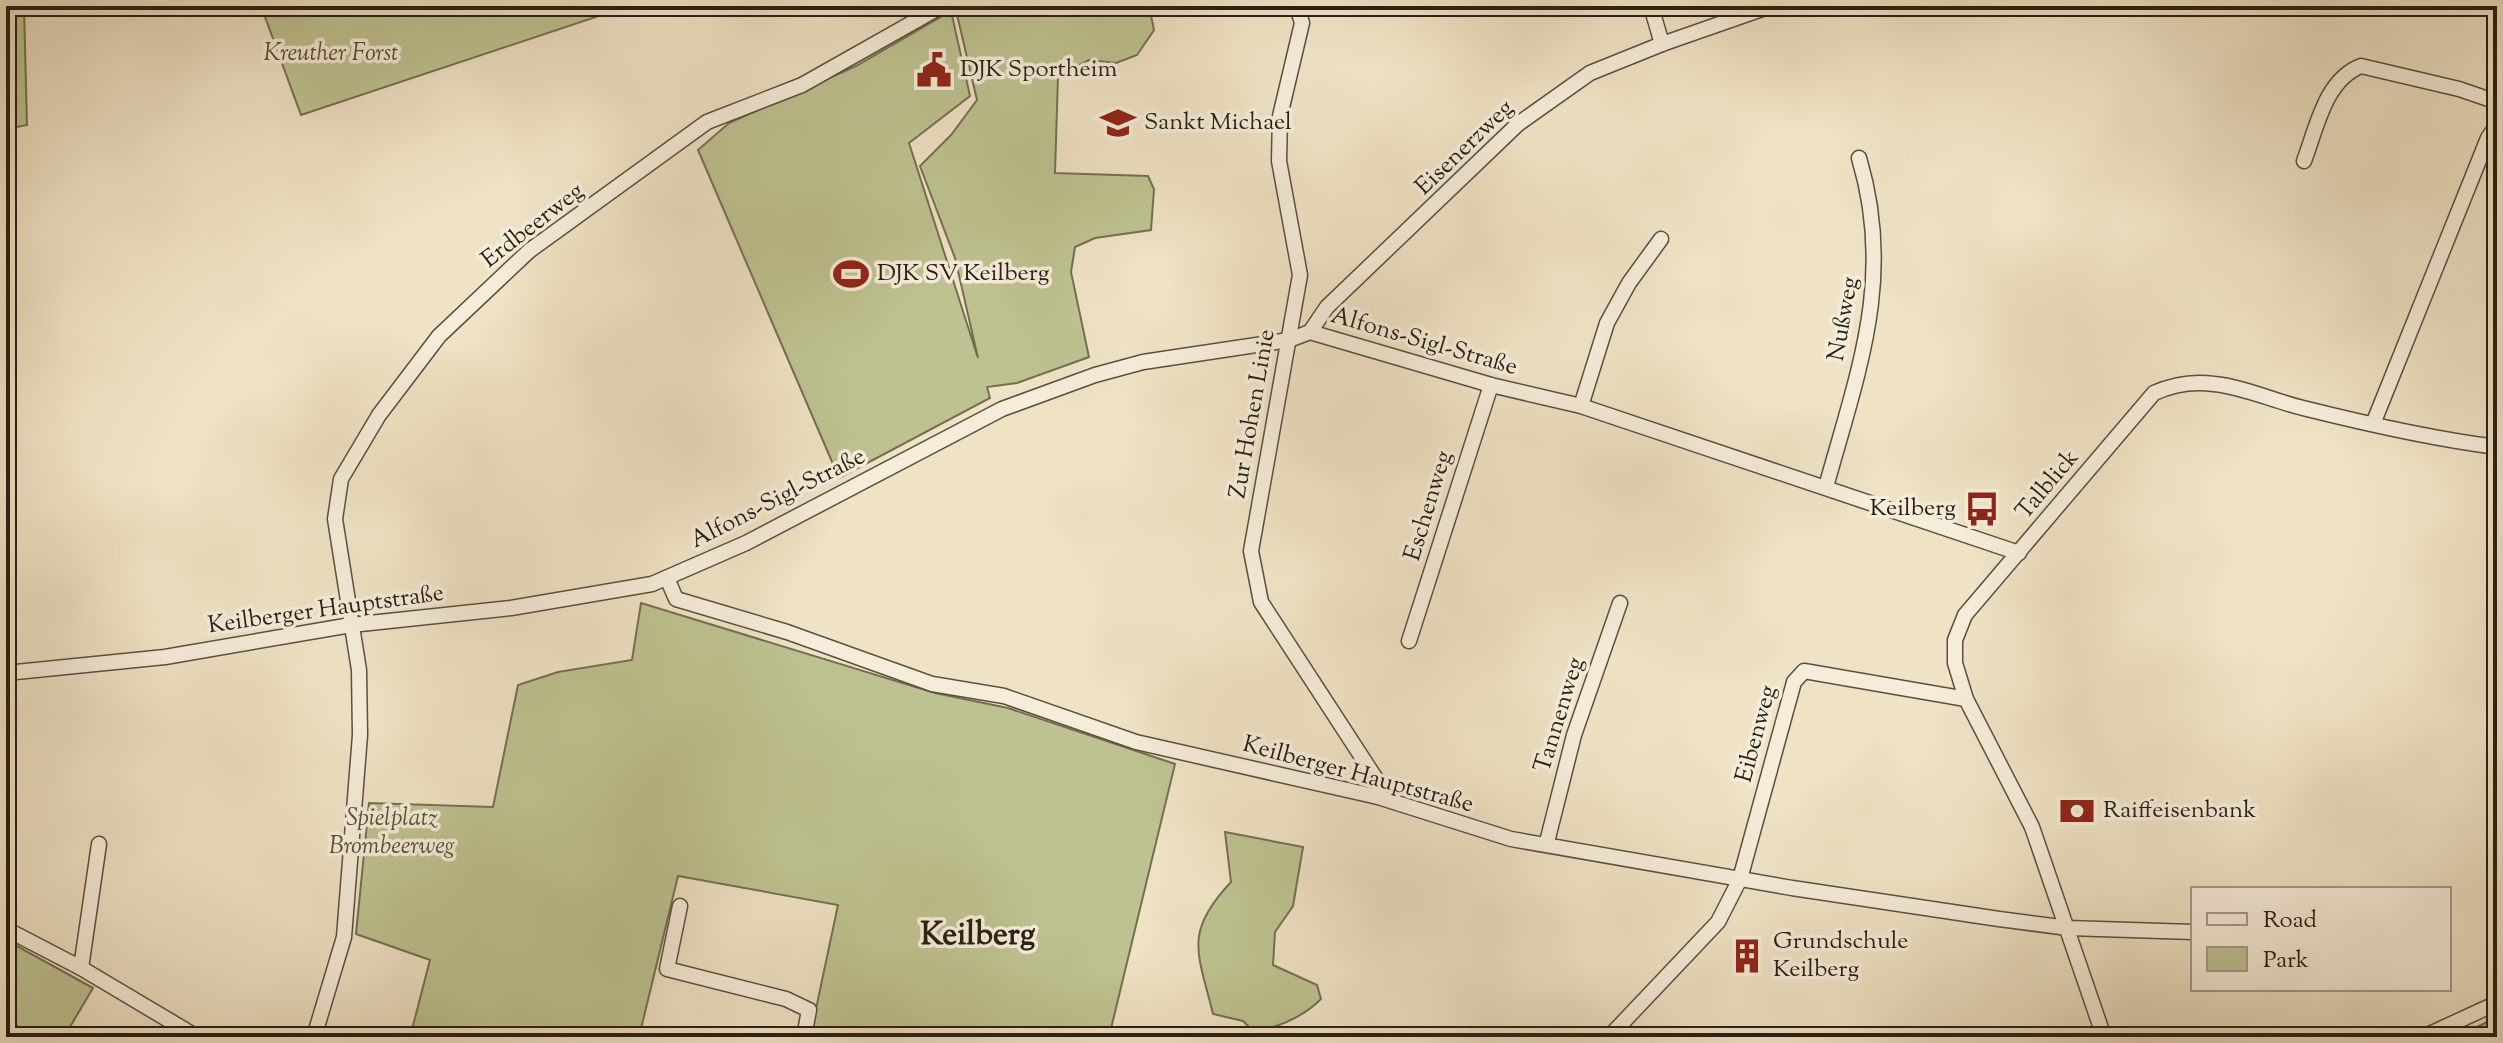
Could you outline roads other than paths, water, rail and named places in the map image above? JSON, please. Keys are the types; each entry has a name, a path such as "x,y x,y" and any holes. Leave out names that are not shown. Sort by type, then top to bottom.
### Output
{"street":[{"name":"Erdbeerweg","path":"314,1037 344,937 360,735 359,670 335,519 341,479 379,415 439,336 529,251 707,122 802,85 942,6"},
{"name":"Zur Hohen Linie","path":"1297,6 1302,23 1280,116 1279,161 1300,275 1251,551 1253,578 1261,602 1380,785 1378,797"},
{"path":"1651,6 1662,44"},
{"name":"Eisenerzweg","path":"1310,332 1327,307 1518,124 1590,73 1771,6"},
{"path":"2304,161 2335,84 2346,72 2361,66 2459,89 2497,102"},
{"path":"2373,424 2488,138 2497,125"},
{"name":"Nußweg","path":"1826,487 1866,341 1875,286 1874,222 1859,158"},
{"path":"1581,406 1607,323 1629,283 1661,239"},
{"name":"Alfons-Sigl-Straße","path":"660,581 746,543 1002,409 1095,375 1143,362 1289,340 1310,332 1491,385 1581,406 2019,553"},
{"name":"Talblick","path":"2104,1037 2032,827 1966,699 1955,663 1955,640 1965,615 2154,393 2166,387 2183,383 2216,384 2373,424 2497,447"},
{"name":"Eschenweg","path":"1409,641 1491,385"},
{"name":"Keilberger Hauptstraße","path":"6,673 165,657 351,625 511,608 660,581 676,599 787,632 932,684 1004,696 1136,742 1378,797 1511,839 1547,842 1740,879 2068,928 2191,932"},
{"name":"Tannenweg","path":"1547,842 1574,735 1620,603"},
{"name":"Eibenweg","path":"1740,879 1794,682 1804,671 1966,699"},
{"path":"81,968 99,844"},
{"path":"1609,1037 1718,922 1740,879"},
{"path":"680,906 667,969 786,999 809,1010 804,1037"},
{"path":"6,929 81,968 197,1037"},
{"path":"2423,1037 2497,1003"}],"place":[{"name":"DJK Sportheim","path":"934,70"},
{"name":"Sankt Michael","path":"1118,123"},
{"name":"DJK SV Keilberg","path":"851,274"},
{"name":"Keilberg","path":"1982,509"},
{"name":"Raiffeisenbank","path":"2077,811"},
{"name":"Grundschule Keilberg","path":"1747,956"}],"district":[{"name":"Keilberg","path":"978,936"}],"park label":[{"name":"Kreuther Forst","path":"331,54"},
{"name":"Spielplatz Brombeerweg","path":"392,833"}]}
